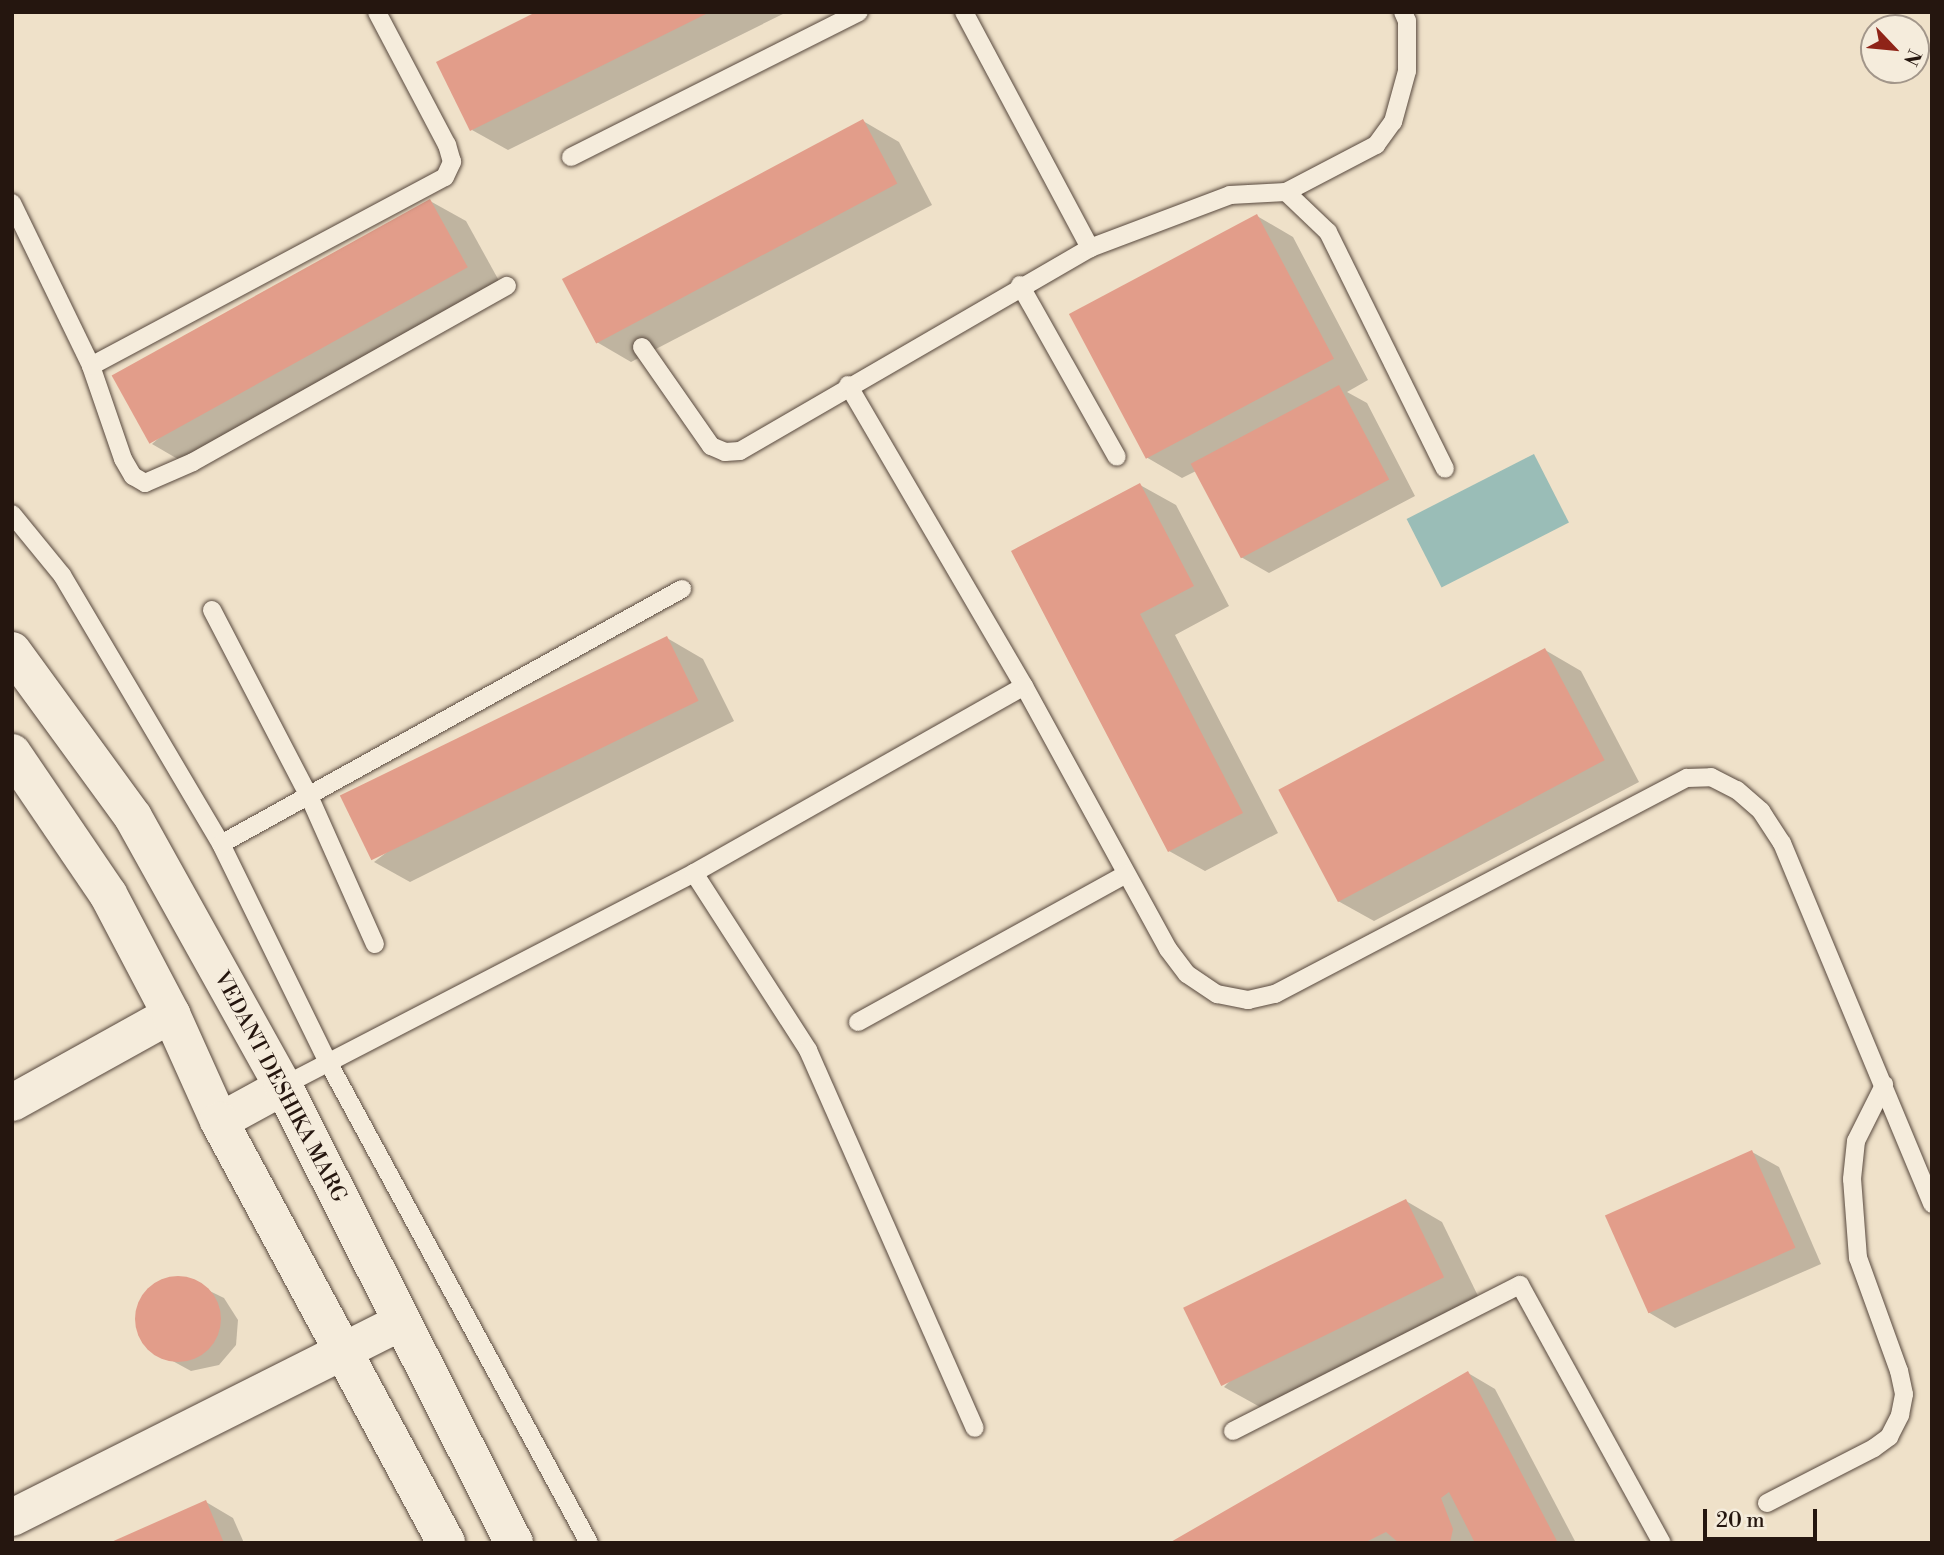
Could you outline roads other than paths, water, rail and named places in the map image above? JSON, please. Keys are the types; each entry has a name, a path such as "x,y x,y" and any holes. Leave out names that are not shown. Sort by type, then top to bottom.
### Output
{"main road":[{"name":"VEDANT DESHIKA MARG","path":"12,651 133,817 283,1086 514,1543"},
{"path":"12,753 108,894 171,1014 219,1121 346,1352 446,1543"}],"street":[{"path":"12,1102 171,1014"},
{"path":"219,1121 283,1086"},
{"path":"12,1517 346,1352 400,1322"}],"lane":[{"path":"91,366 445,177 452,162 447,145 377,12"},
{"path":"571,158 859,12"},
{"path":"964,12 1090,248"},
{"path":"642,347 705,439 725,452 740,451 1020,285 1090,248 1230,195 1286,192 1376,145 1393,122 1407,71 1407,22 1403,12"},
{"path":"1286,192 1328,232 1445,469"},
{"path":"12,203 91,366 123,459 133,476 145,483 193,461 507,286"},
{"path":"1020,285 1117,457"},
{"path":"848,385 1024,686 1168,949 1187,974 1217,994 1248,1000 1275,994 1687,778 1711,777 1737,790 1761,811 1782,843 1932,1204"},
{"path":"12,514 62,575 221,844 328,1062 589,1543"},
{"path":"221,844 682,589"},
{"path":"212,610 309,796 375,944"},
{"path":"283,1086 694,873 1024,686"},
{"path":"694,873 808,1049 975,1428"},
{"path":"858,1022 1126,874"},
{"path":"1767,1503 1882,1443 1889,1437 1900,1415 1904,1394 1899,1371 1858,1258 1852,1179 1856,1141 1884,1085"},
{"path":"1233,1431 1520,1285 1662,1543"}],"water":[{"path":"1534,454 1569,523 1442,588 1407,519"}]}
